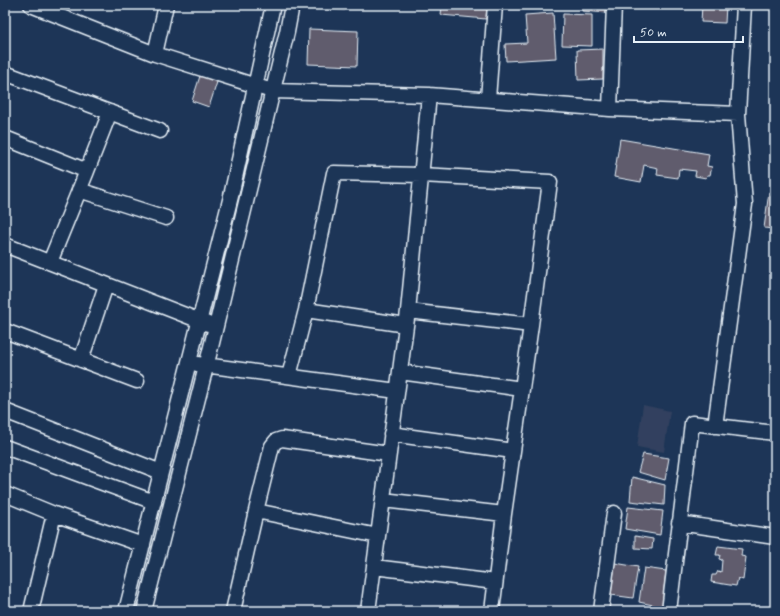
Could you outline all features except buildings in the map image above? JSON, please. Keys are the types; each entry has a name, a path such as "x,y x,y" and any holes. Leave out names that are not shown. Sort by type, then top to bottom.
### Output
{"street":[{"path":"31,5 155,54 272,91 429,95 610,109 738,114"},
{"path":"155,54 166,5"},
{"path":"126,611 231,196 273,5"},
{"path":"144,611 207,366 287,32 292,5"},
{"path":"488,100 495,5"},
{"path":"610,109 614,5"},
{"path":"715,426 745,204 738,114 744,5"},
{"path":"5,73 160,131"},
{"path":"368,611 408,311 429,95"},
{"path":"50,262 110,112"},
{"path":"5,138 87,171"},
{"path":"289,376 306,310 334,173 421,175 550,182 492,611"},
{"path":"79,190 166,218"},
{"path":"5,245 216,327"},
{"path":"81,360 106,285"},
{"path":"306,310 406,326"},
{"path":"408,311 531,325"},
{"path":"5,331 137,381"},
{"path":"189,363 397,391"},
{"path":"400,372 522,389"},
{"path":"5,411 162,472"},
{"path":"669,611 692,423 775,433"},
{"path":"391,434 513,451"},
{"path":"233,611 272,446 276,442 282,440 389,454"},
{"path":"5,447 154,502"},
{"path":"5,494 54,514 143,545"},
{"path":"383,500 504,514"},
{"path":"256,511 378,536"},
{"path":"600,611 614,513"},
{"path":"31,611 54,514"},
{"path":"679,523 775,537"},
{"path":"374,567 496,582"}],"shaded area":[{"path":"643,405 670,411 664,452 637,447"}]}
